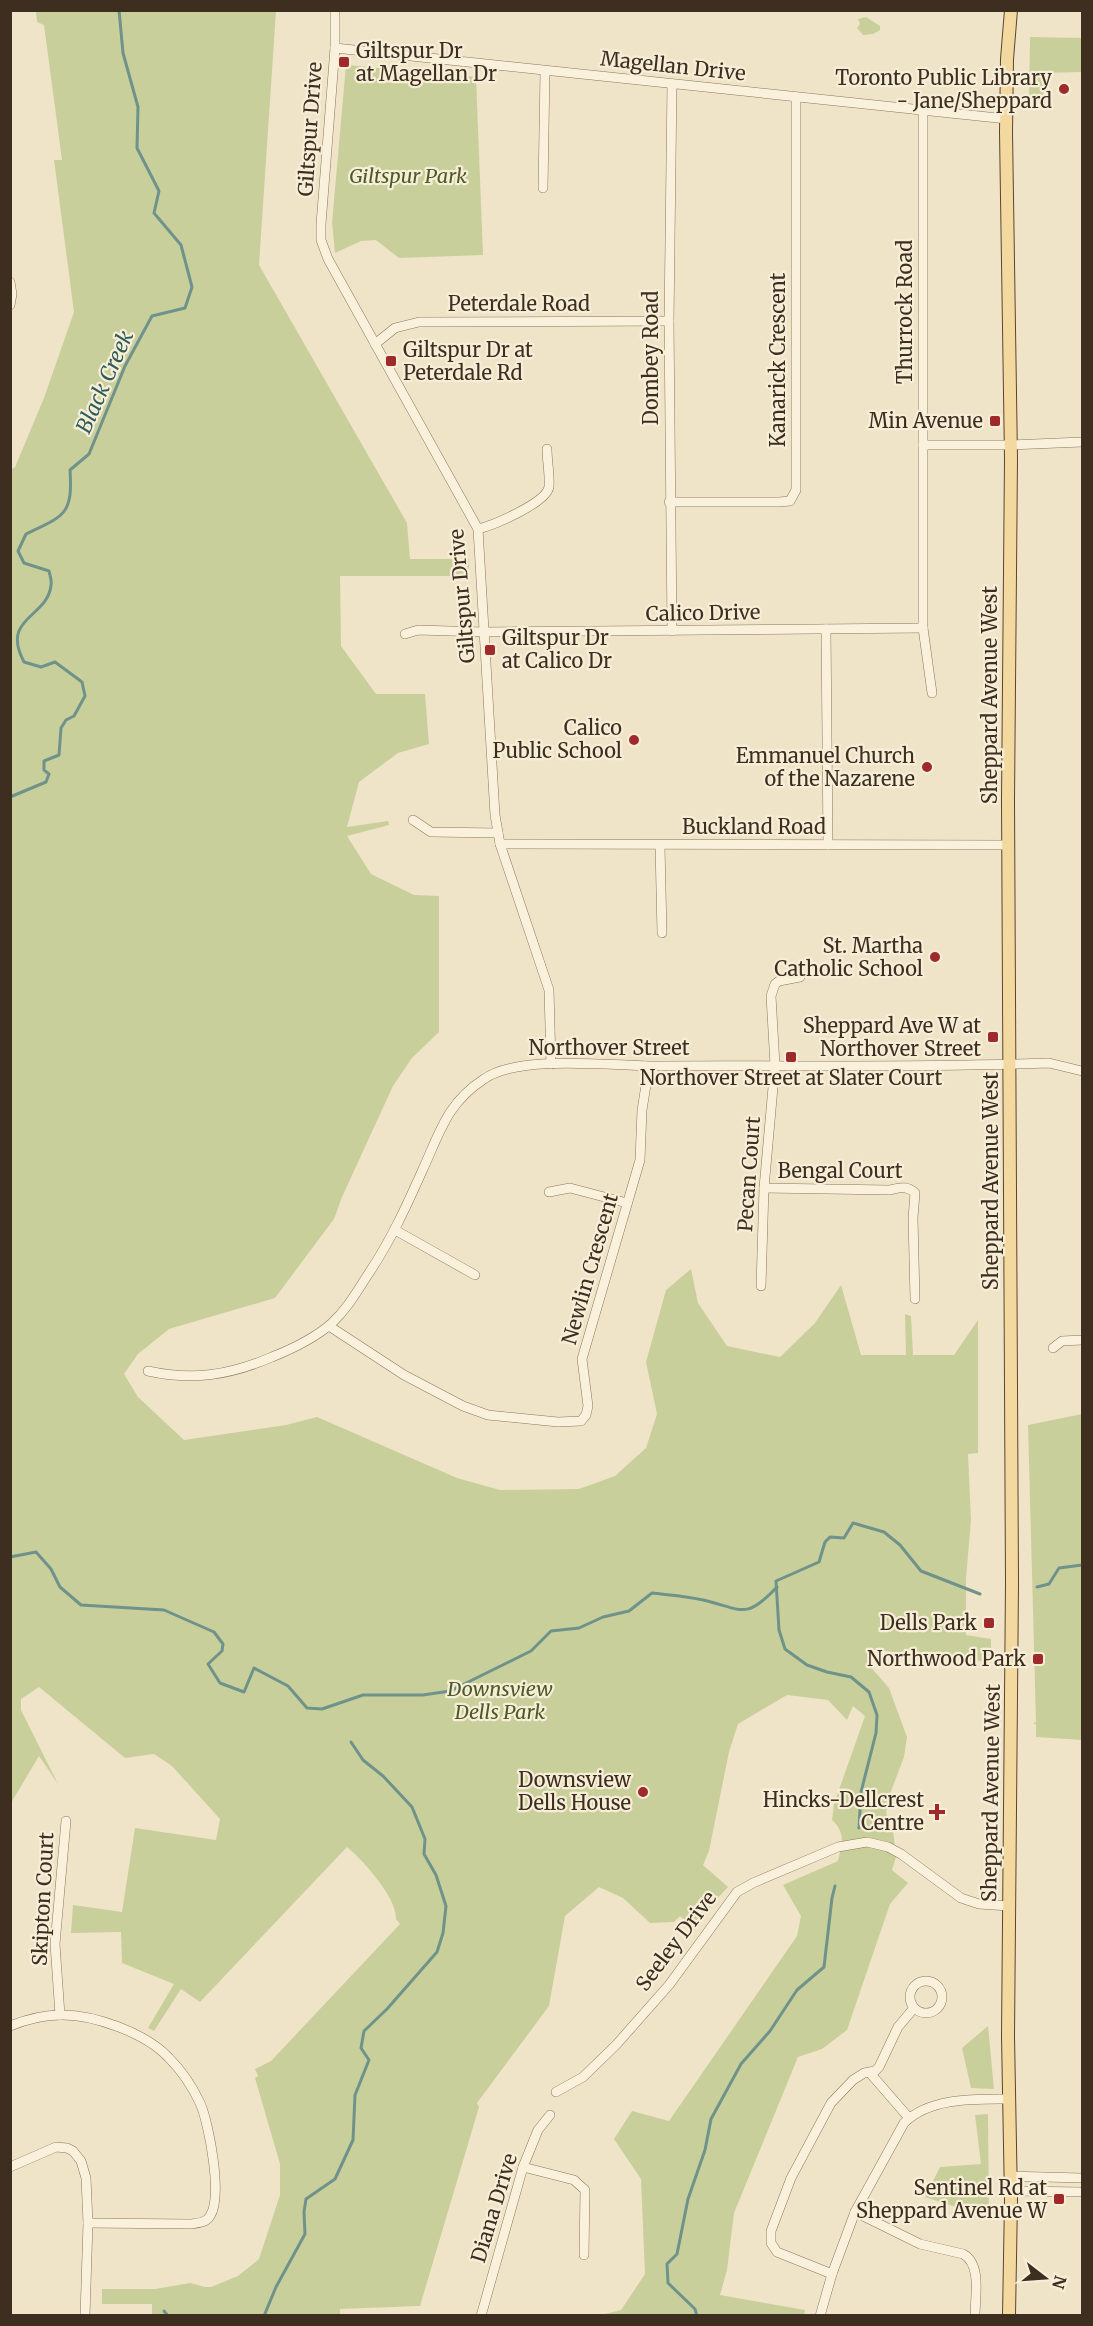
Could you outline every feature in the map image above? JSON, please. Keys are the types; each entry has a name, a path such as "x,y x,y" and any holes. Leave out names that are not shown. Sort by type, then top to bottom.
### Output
{"main road":[{"name":"Sheppard Avenue West","path":"1009,2316 1012,1583 1008,845 1011,445 1007,59 1011,10"}],"street":[{"name":"Giltspur Drive","path":"334,10 335,48 321,240 328,260 478,529 498,833 549,990 551,1064"},
{"name":"Magellan Drive","path":"335,48 545,72 1007,119"},
{"path":"543,188 545,72"},
{"name":"Dombey Road","path":"672,84 669,321 672,631"},
{"name":"Kanarick Crescent","path":"669,502 790,501 796,490 796,97"},
{"name":"Thurrock Road","path":"923,109 923,628 932,693"},
{"path":"10,282 12,294 10,305"},
{"name":"Peterdale Road","path":"375,344 395,328 419,322 669,321"},
{"path":"923,445 1083,442"},
{"path":"478,529 492,525 531,505 546,494 549,486 547,449"},
{"name":"Calico Drive","path":"405,634 418,630 484,632 923,628"},
{"path":"826,629 828,845"},
{"path":"413,820 430,832 498,833"},
{"name":"Buckland Road","path":"500,844 1008,845"},
{"path":"660,846 662,933"},
{"name":"Pecan Court","path":"761,1286 764,1188 775,1065 771,996 775,984 779,981 800,977"},
{"name":"Northover Street","path":"148,1371 201,1377 242,1370 286,1351 329,1326 346,1310 383,1254 447,1114 462,1096 487,1077 502,1070 551,1064 645,1066 1049,1063 1083,1071"},
{"name":"Newlin Crescent","path":"329,1326 404,1375 463,1406 488,1415 558,1422 581,1421 586,1415 588,1406 582,1359 640,1160 642,1110 646,1085 645,1066"},
{"name":"Bengal Court","path":"764,1188 889,1190 906,1187 911,1189 915,1193 913,1218 915,1299"},
{"path":"549,1192 570,1188 627,1203"},
{"path":"395,1230 475,1275"},
{"path":"1053,1348 1062,1341 1083,1340"},
{"name":"Skipton Court","path":"60,2015 55,1944 66,1821"},
{"name":"Seeley Drive","path":"556,2092 573,2084 594,2068 627,2032 681,1969 737,1892 838,1847 867,1842 888,1847 910,1860 961,1898 979,1904 1009,1906"},
{"path":"832,2274 777,2252 771,2242 771,2231 791,2178 831,2103 853,2080 879,2067 898,2027 914,2008"},
{"path":"10,2026 60,2015 94,2020 126,2030 155,2046 168,2057 201,2104 214,2158 214,2203 210,2217 203,2222 190,2224 88,2223"},
{"path":"870,2073 909,2118"},
{"path":"820,2316 832,2274 855,2212 909,2118 942,2103 979,2098 1009,2099"},
{"name":"Diana Drive","path":"481,2316 523,2167 538,2130 550,2115"},
{"path":"10,2167 56,2147 73,2151 85,2169 88,2223 84,2316"},
{"path":"523,2167 574,2180 585,2190 584,2255"},
{"path":"1011,2176 1083,2178"},
{"path":"1011,2191 1083,2192"},
{"path":"855,2212 920,2244 963,2254 969,2258 975,2269 975,2316"}],"green space":[{"name":"Downsview Dells Park","path":"36,11 276,11 259,265 407,523 410,559 469,559 469,576 340,576 341,646 376,694 425,694 429,744 398,753 359,782 347,827 388,821 389,825 347,836 371,874 414,895 439,896 439,1032 412,1058 393,1086 334,1219 275,1298 169,1329 138,1354 124,1374 138,1397 184,1440 286,1425 317,1417 457,1478 500,1490 579,1489 615,1476 646,1448 657,1414 646,1362 666,1290 691,1269 698,1303 727,1346 780,1357 815,1323 841,1285 861,1355 906,1355 905,1314 911,1316 913,1355 954,1355 978,1320 978,1453 968,1454 971,1520 966,1578 966,1635 991,1639 991,1662 874,1650 868,1664 889,1688 907,1737 904,1757 890,1794 886,1813 893,1830 896,1857 892,1870 908,1883 890,1904 847,2030 822,2049 798,2057 734,2213 727,2270 720,2295 805,2310 804,2315 601,2315 621,2310 645,2274 641,2179 614,2139 632,2111 669,2121 797,1936 801,1916 783,1885 838,1861 842,1839 839,1829 832,1820 834,1804 865,1716 853,1706 847,1720 828,1700 787,1695 738,1724 729,1752 709,1851 703,1865 728,1887 712,1904 695,1930 680,1916 674,1922 650,1923 623,1898 599,1887 565,1916 549,2006 477,2103 479,2107 420,2306 340,2309 340,2315 152,2315 152,2304 102,2304 102,2289 155,2289 190,2283 211,2287 238,2276 259,2259 280,2195 280,2164 255,2078 258,2076 255,2069 271,2061 400,1924 385,1890 370,1870 347,1847 200,2002 181,1989 154,2031 148,2028 174,1984 122,1963 121,1932 71,1933 73,1905 122,1912 135,1828 216,1840 220,1819 172,1766 154,1754 125,1758 39,1687 21,1699 21,1710 58,1784 39,1756 11,1803 10,470 15,467 44,398 74,312 54,160 62,160 44,25 37,22"},
{"path":"866,17 880,26 880,30 873,34 863,35 857,28 860,24 858,19"},
{"path":"1030,37 1082,38 1082,72 1044,73 1043,101 1029,101"},
{"name":"Giltspur Park","path":"346,65 476,77 483,255 399,258 376,240 361,241 335,253 332,223"},
{"path":"1082,1414 1082,1740 1036,1737 1036,1724 1033,1724 1036,1722 1028,1425"},
{"path":"988,2026 994,2089 971,2088 962,2048"},
{"path":"988,2114 989,2218 925,2197 940,2167 981,2164 975,2115"}],"waterway":[{"name":"Black Creek","path":"10,797 46,782 49,774 44,770 44,761 59,755 61,728 66,720 74,716 85,696 82,682 55,662 41,667 24,662 18,647 21,627 42,605 48,596 51,582 49,571 24,563 18,551 26,534 57,518 67,505 71,485 70,470 89,454 125,366 152,316 185,308 192,287 181,245 154,213 159,191 137,148 138,107 123,53 119,10"},
{"path":"859,1828 861,1792 876,1733 877,1715 869,1692 851,1677 807,1665 785,1649 779,1630 776,1581 819,1562 825,1542 830,1537 844,1538 853,1523 884,1532 900,1545 921,1571 980,1594"},
{"name":"Black Creek","path":"10,1557 36,1552 51,1569 60,1587 81,1605 164,1610 214,1632 223,1644 222,1651 208,1664 220,1683 244,1692 254,1668 288,1686 307,1708 322,1709 363,1695 423,1695 450,1691 531,1651 551,1631 579,1628 603,1617 629,1611 652,1593 697,1599 743,1610 757,1605 777,1587"},
{"name":"Black Creek","path":"1037,1587 1049,1584 1059,1568 1082,1565"},
{"path":"264,2316 276,2287 305,2234 306,2199 335,2179 353,2140 355,2095 369,2060 361,2048 364,2031 387,2009 437,1952 443,1933 446,1906 436,1875 424,1854 425,1839 412,1807 383,1776 363,1760 351,1742"},
{"path":"697,2316 695,2309 668,2283 667,2264 677,2254 688,2199 705,2150 711,2119 741,2064 770,2031 797,1990 824,1967 835,1886"},
{"path":"164,2311 168,2316"}],"place":[{"name":"Giltspur Dr at Magellan Dr","path":"344,62"},
{"name":"Toronto Public Library - Jane/Sheppard","path":"1064,89"},
{"name":"Giltspur Dr at Peterdale Rd","path":"391,361"},
{"name":"Min Avenue","path":"995,421"},
{"name":"Giltspur Dr at Calico Dr","path":"490,650"},
{"name":"Calico Public School","path":"634,740"},
{"name":"Emmanuel Church of the Nazarene","path":"927,767"},
{"name":"St. Martha Catholic School","path":"935,957"},
{"name":"Sheppard Ave W at Northover Street","path":"993,1037"},
{"name":"Northover Street at Slater Court","path":"791,1057"},
{"name":"Dells Park","path":"989,1623"},
{"name":"Northwood Park","path":"1038,1659"},
{"name":"Downsview Dells House","path":"643,1792"},
{"name":"Hincks-Dellcrest Centre","path":"937,1812"},
{"name":"Sentinel Rd at Sheppard Avenue W","path":"1059,2199"}]}
